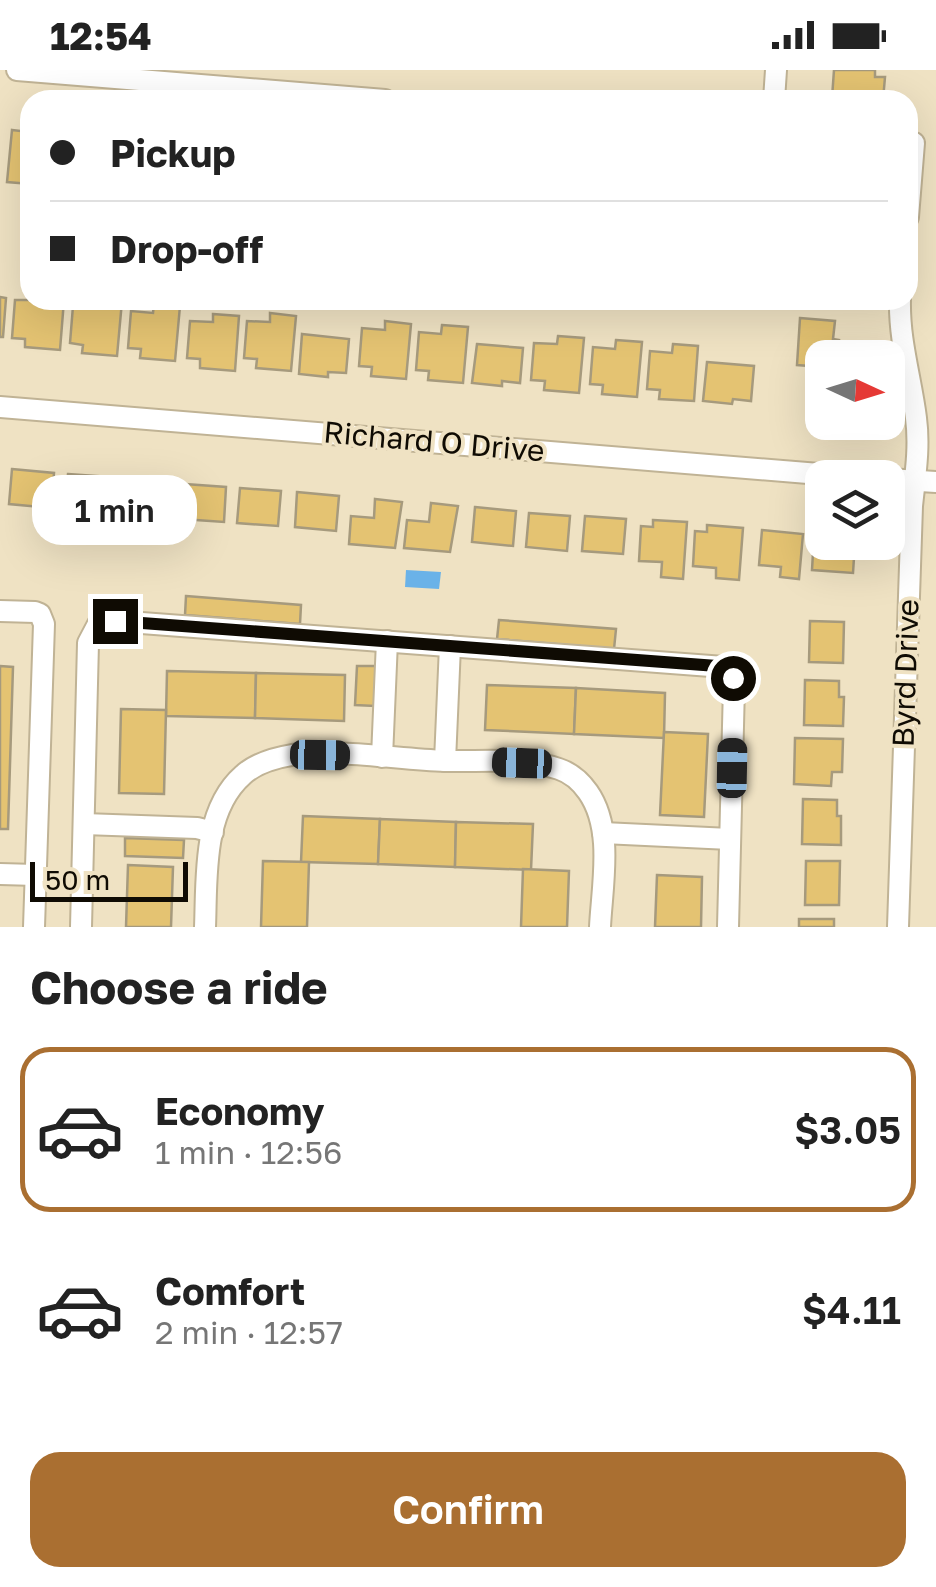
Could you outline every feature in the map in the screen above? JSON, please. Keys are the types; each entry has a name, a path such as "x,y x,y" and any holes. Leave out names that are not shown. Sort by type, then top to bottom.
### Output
{"street":[{"path":"17,70 196,77 303,90"},
{"name":"Byrd Drive","path":"898,927 925,482 902,347 900,310"},
{"name":"Richard O Drive","path":"0,407 805,473"},
{"path":"0,611 35,612 44,624 34,927"},
{"path":"81,927 88,642 98,624 115,621 724,667 734,686 728,927"},
{"path":"382,757 387,641"},
{"path":"445,761 450,646"},
{"path":"205,927 213,832 232,786 258,764 297,754 522,763 560,769 586,790 596,806 603,833 600,927"},
{"path":"84,824 213,832"},
{"path":"603,833 730,838"},
{"path":"0,874 36,875"}],"water":[{"path":"406,570 441,572 439,589 405,587"}],"building":[{"path":"834,70 875,70 875,77 885,77 884,90 833,90"},
{"path":"12,130 20,131 20,183 7,182"},
{"path":"0,297 6,298 3,337 0,337"},
{"path":"15,300 20,300 20,310 63,310 60,350 25,347 25,339 12,338"},
{"path":"73,310 121,310 117,356 82,353 83,345 70,343"},
{"path":"180,310 175,361 140,358 141,349 128,348 131,311"},
{"path":"270,313 296,316 291,371 256,368 257,359 244,358 247,321 270,322"},
{"path":"213,314 239,316 235,371 200,368 200,359 187,358 190,321 213,322"},
{"path":"800,318 835,321 833,339 839,340 805,340 805,366 797,365"},
{"path":"385,321 411,324 406,379 371,376 372,367 359,366 362,328 385,330"},
{"path":"442,325 468,327 463,383 428,380 429,371 416,370 419,332 441,334"},
{"path":"302,334 349,339 346,373 328,372 328,377 299,374"},
{"path":"558,336 584,338 579,393 544,390 545,381 531,380 534,343 557,344"},
{"path":"616,340 642,342 637,397 602,394 603,385 590,384 593,347 615,349"},
{"path":"477,344 523,348 520,383 472,383"},
{"path":"673,344 698,346 694,401 659,399 660,390 647,389 650,351 672,353"},
{"path":"707,362 754,366 751,401 703,401"},
{"path":"12,469 54,473 51,508 9,504"},
{"path":"68,474 109,477 106,512 65,509"},
{"path":"125,478 166,482 163,517 122,513"},
{"path":"185,484 226,487 224,522 182,519"},
{"path":"240,488 281,491 278,526 237,523"},
{"path":"297,492 339,496 336,531 295,527"},
{"path":"375,499 402,502 395,548 349,544 351,516 374,518"},
{"path":"431,503 458,506 450,552 404,548 407,520 429,522"},
{"path":"475,507 516,511 513,546 472,542"},
{"path":"529,513 570,516 567,551 526,547"},
{"path":"585,516 626,519 623,554 582,551"},
{"path":"653,520 687,522 683,579 661,577 662,562 639,561 641,526 653,527"},
{"path":"707,525 743,528 739,580 716,578 716,568 693,566 695,531 707,532"},
{"path":"762,530 803,534 799,579 780,577 781,567 759,565"},
{"path":"813,560 854,560 853,573 812,570"},
{"path":"186,596 301,605 300,624 185,615"},
{"path":"499,620 616,629 614,649 497,639"},
{"path":"810,621 844,622 843,663 809,662"},
{"path":"0,666 13,667 8,829 0,829"},
{"path":"357,666 377,666 375,706 355,705"},
{"path":"167,671 256,673 255,718 166,716"},
{"path":"256,673 345,675 344,721 255,718"},
{"path":"805,680 839,681 839,697 844,697 843,726 804,725"},
{"path":"487,685 576,688 574,734 485,730"},
{"path":"576,688 665,693 664,738 574,734"},
{"path":"121,709 166,710 164,794 119,793"},
{"path":"664,732 708,734 704,817 660,815"},
{"path":"795,738 843,739 842,772 832,772 831,786 794,784"},
{"path":"803,799 837,800 841,845 802,844"},
{"path":"303,816 380,819 378,864 301,862"},
{"path":"380,819 456,822 455,867 378,864"},
{"path":"456,822 533,824 531,870 455,867"},
{"path":"125,838 184,840 183,858 125,856"},
{"path":"263,861 309,862 307,927 261,927"},
{"path":"806,861 840,861 839,905 805,905"},
{"path":"128,865 173,867 171,927 126,927"},
{"path":"523,869 569,871 567,927 521,927"},
{"path":"657,875 702,877 701,927 655,927"},
{"path":"799,919 834,919 834,927 799,927"}],"route":[{"path":"115,621 717,666 724,667 733,678"}]}
